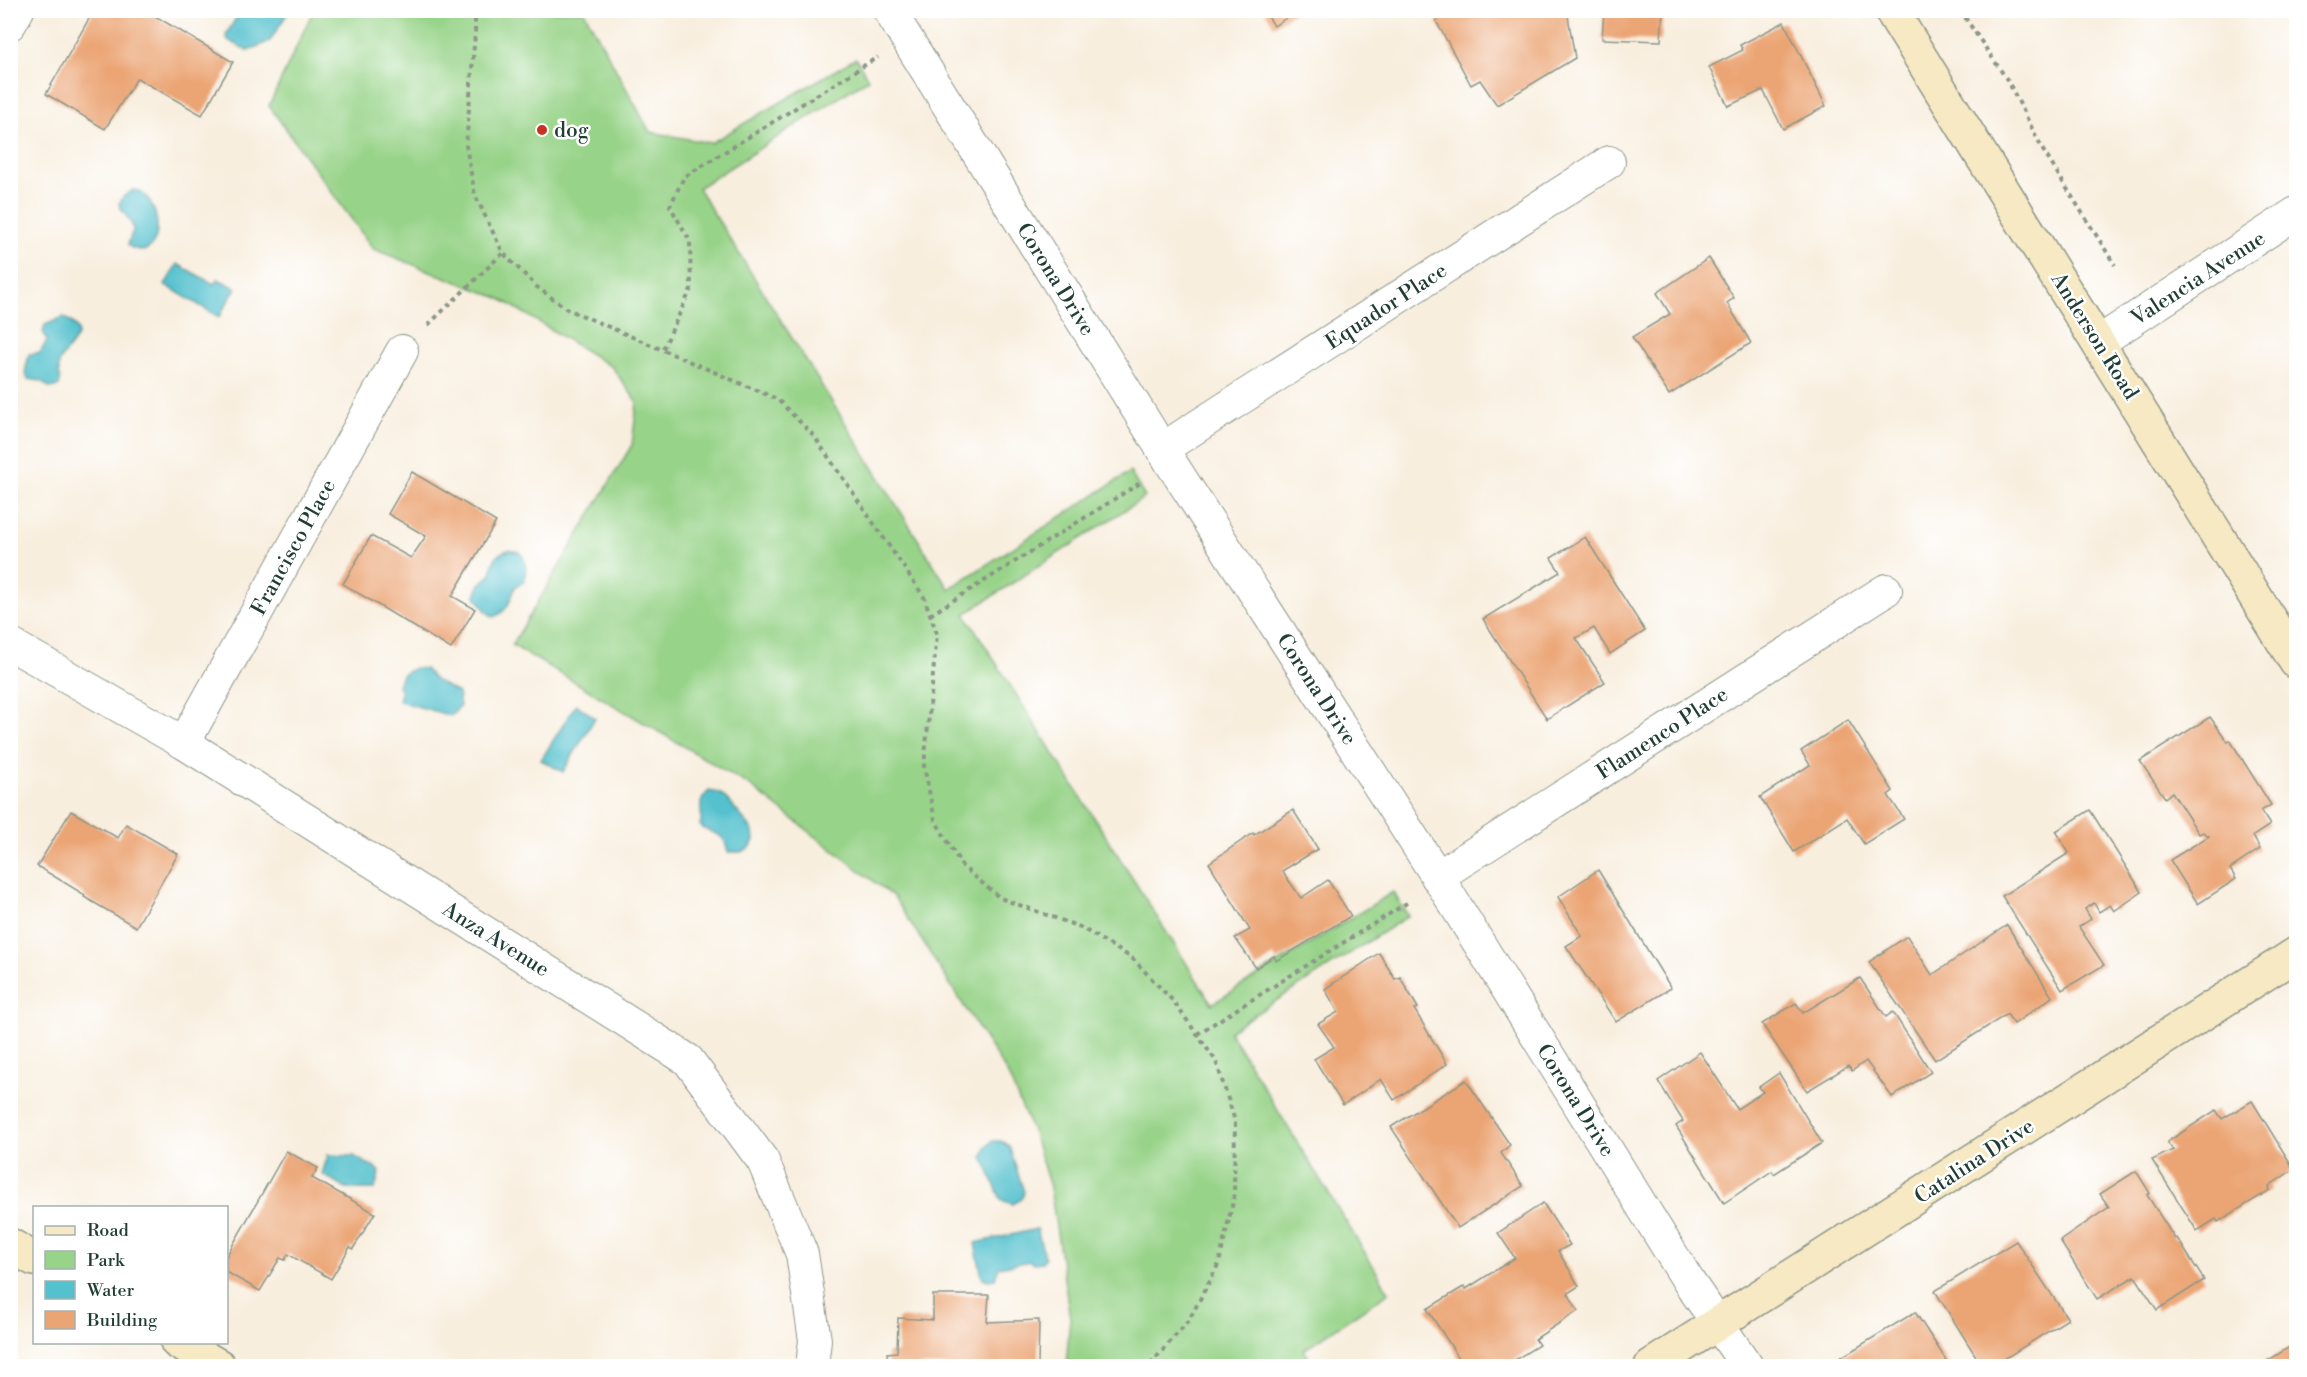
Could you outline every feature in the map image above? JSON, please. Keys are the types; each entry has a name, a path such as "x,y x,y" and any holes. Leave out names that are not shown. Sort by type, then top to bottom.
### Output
{"street":[{"path":"10,24 18,10"},
{"name":"Anderson Road","path":"1891,10 2296,662"},
{"name":"Corona Drive","path":"899,20 1167,456 1439,880 1689,1282 1747,1366"},
{"name":"Equador Place","path":"1167,456 1609,162"},
{"name":"Valencia Avenue","path":"2099,342 2296,213"},
{"name":"Francisco Place","path":"184,743 402,351"},
{"name":"Flamenco Place","path":"1439,880 1886,590"},
{"name":"Anza Avenue","path":"10,644 184,743 688,1060 763,1161 802,1254 815,1340 812,1366"},
{"name":"Catalina Drive","path":"1651,1366 2296,954"},
{"path":"10,1245 33,1258"},
{"path":"180,1344 219,1366"}],"path":[{"path":"475,10 466,146 474,195 503,253 537,287 567,309 777,399 807,428 924,597 937,634 924,766 935,820 962,866 1000,898 1080,927 1132,958 1174,1002 1216,1061 1235,1121 1234,1197 1219,1263 1189,1320 1149,1366"},
{"path":"1960,10 2008,81 2044,152 2115,265"},
{"path":"663,349 691,289 690,241 670,206 684,177 899,20"},
{"path":"402,351 503,253"},
{"path":"930,615 1167,456"},
{"path":"1197,1034 1439,880"}],"green space":[{"path":"313,11 584,11 650,132 711,143 856,58 868,79 698,188 949,589 1130,472 1145,497 965,614 1212,1004 1393,892 1408,916 1229,1031 1389,1292 1304,1350 1314,1366 1066,1366 1070,1318 1050,1187 1033,1133 1007,1073 894,897 749,785 512,645 632,445 637,402 612,367 501,299 373,249 269,106"}],"water":[{"path":"240,11 250,16 255,15 258,11 289,11 270,41 248,51 228,40 226,35"},
{"path":"133,190 147,197 157,221 155,238 151,246 144,251 128,245 133,227 119,204 123,197"},
{"path":"177,264 214,284 218,279 236,288 219,317 165,285"},
{"path":"63,317 77,329 77,334 59,363 59,386 50,388 41,381 28,379 25,373 29,354 40,353 47,340 43,332 45,325"},
{"path":"509,550 520,552 526,563 525,581 515,587 505,609 493,617 475,595 480,584 491,574 496,558"},
{"path":"414,668 425,669 435,680 458,693 460,706 451,716 399,701 401,692 398,685 402,675"},
{"path":"576,704 595,718 563,772 541,760"},
{"path":"709,791 722,795 753,831 754,840 750,848 741,852 728,852 723,838 700,825 702,800"},
{"path":"993,1141 1001,1141 1009,1146 1024,1192 1022,1199 1013,1204 1001,1200 983,1157 986,1147"},
{"path":"328,1155 354,1156 380,1171 375,1189 346,1189 322,1174"},
{"path":"1037,1229 1045,1258 1042,1262 1032,1263 1030,1261 999,1267 995,1279 987,1280 982,1277 975,1243"}],"building":[{"path":"94,10 145,10 233,62 202,115 137,78 105,129 46,94"},
{"path":"1264,10 1298,10 1274,26"},
{"path":"1452,10 1567,10 1575,58 1497,105 1480,80 1471,85 1436,21"},
{"path":"1604,10 1663,10 1661,41 1602,39"},
{"path":"1784,22 1826,106 1783,129 1763,90 1728,106 1709,67 1743,50 1740,45"},
{"path":"1709,258 1734,298 1727,303 1751,343 1669,395 1632,337 1670,314 1657,293"},
{"path":"412,472 496,522 452,596 475,609 451,649 343,584 371,536 411,558 426,536 388,514"},
{"path":"1585,537 1645,631 1610,654 1594,628 1576,638 1605,682 1547,719 1483,619 1560,572 1551,558"},
{"path":"2210,717 2228,742 2230,740 2271,805 2261,811 2270,825 2253,836 2260,849 2230,869 2236,879 2198,904 2170,860 2209,836 2203,832 2199,834 2172,792 2165,798 2140,761"},
{"path":"1848,720 1893,791 1888,795 1904,819 1864,844 1847,818 1794,852 1760,797 1810,765 1801,751"},
{"path":"1293,810 1318,849 1282,871 1301,898 1328,880 1351,916 1276,961 1274,956 1256,968 1235,938 1250,930 1209,863 1253,833 1254,835"},
{"path":"2090,810 2142,892 2114,911 2110,905 2099,912 2094,903 2085,909 2091,919 2079,927 2104,965 2062,990 2002,896 2069,853 2056,831"},
{"path":"71,811 118,838 126,824 178,854 136,927 37,866"},
{"path":"1598,870 1671,988 1616,1022 1566,946 1582,936 1558,897"},
{"path":"2007,925 2052,997 2014,1024 2007,1014 1935,1060 1869,962 1907,936 1932,975"},
{"path":"1379,953 1395,979 1400,977 1418,1008 1414,1009 1447,1064 1394,1100 1381,1079 1343,1105 1314,1059 1334,1047 1318,1024 1338,1012 1325,989"},
{"path":"1860,978 1886,1017 1893,1012 1931,1072 1892,1097 1866,1061 1852,1071 1848,1066 1807,1091 1762,1024 1796,1003 1803,1013"},
{"path":"1700,1052 1737,1109 1763,1092 1759,1087 1779,1073 1822,1143 1774,1174 1772,1171 1724,1203 1676,1126 1683,1121 1658,1081"},
{"path":"1466,1080 1510,1145 1501,1153 1523,1186 1458,1228 1391,1127"},
{"path":"2252,1101 2294,1169 2269,1186 2270,1190 2218,1222 2216,1219 2197,1231 2152,1160 2173,1150 2167,1142 2216,1110 2222,1119"},
{"path":"286,1151 318,1168 312,1178 375,1213 353,1249 350,1247 331,1279 288,1254 285,1260 280,1258 260,1291 228,1273 228,1253"},
{"path":"2136,1171 2150,1193 2147,1195 2204,1280 2157,1310 2135,1276 2097,1299 2060,1241 2109,1207 2100,1194"},
{"path":"1543,1203 1570,1245 1558,1251 1579,1286 1568,1293 1578,1311 1535,1339 1539,1345 1505,1366 1464,1366 1427,1309 1465,1286 1466,1289 1515,1258 1498,1233"},
{"path":"2016,1241 2068,1319 1993,1366 1982,1366 1935,1291"},
{"path":"933,1295 989,1295 987,1322 1039,1320 1038,1366 888,1366 887,1353 897,1352 898,1318 933,1320"},
{"path":"1915,1312 1950,1366 1827,1366"},
{"path":"2296,1343 2296,1366 2259,1366"}],"place":[{"name":"dog","path":"542,130"}]}
